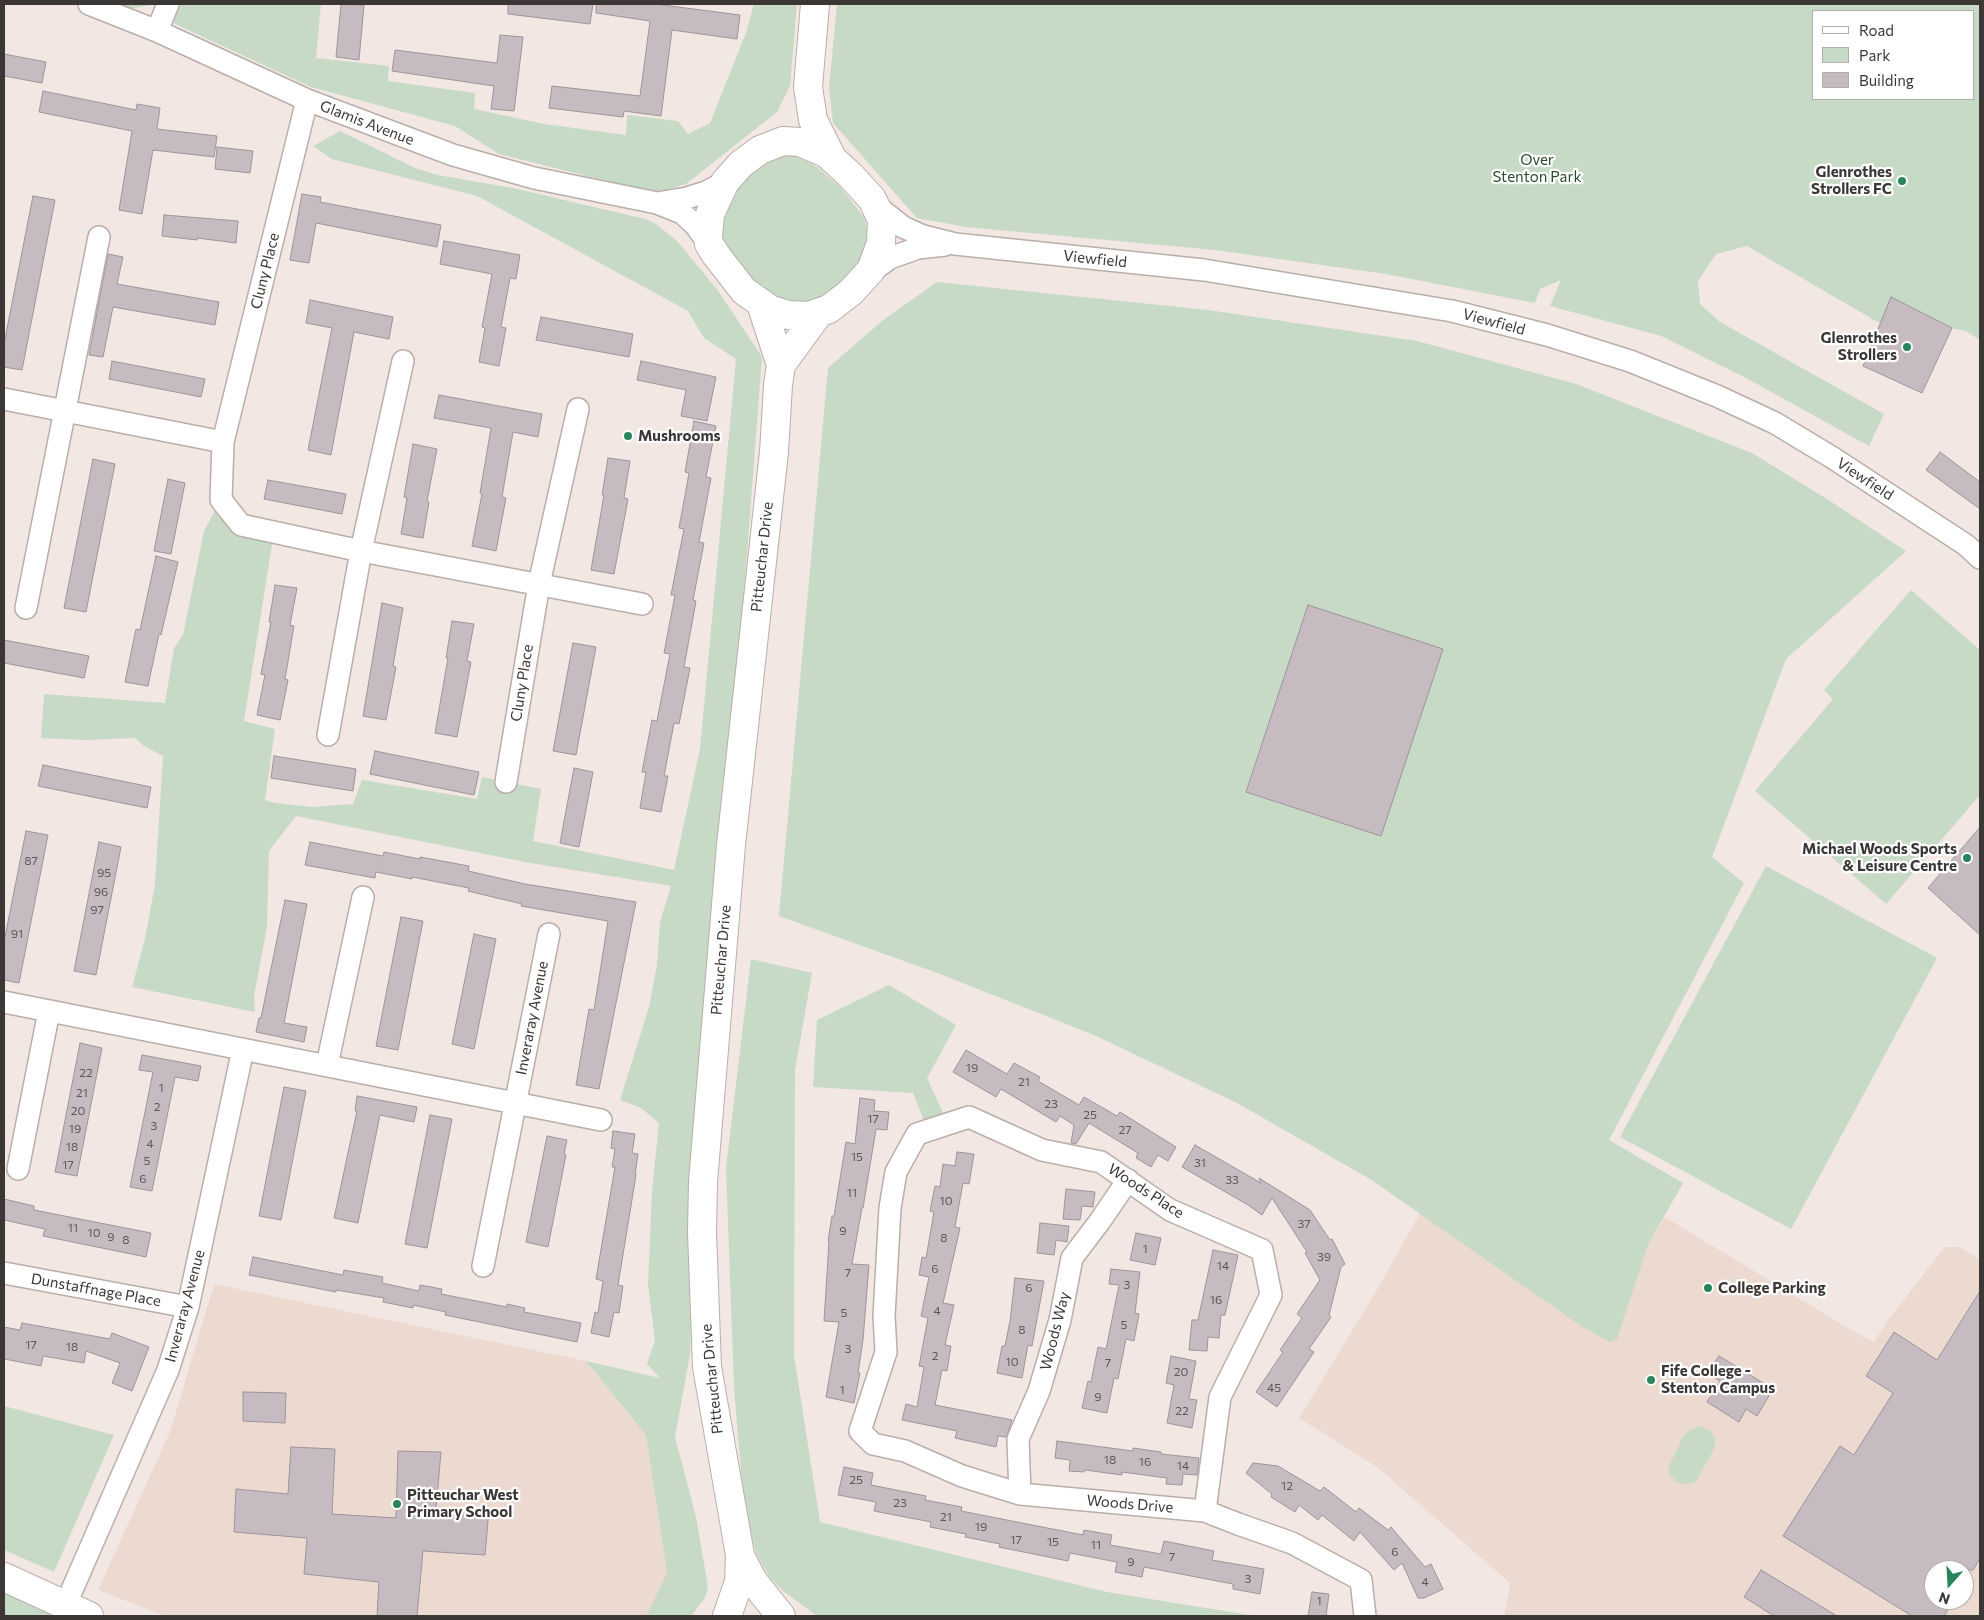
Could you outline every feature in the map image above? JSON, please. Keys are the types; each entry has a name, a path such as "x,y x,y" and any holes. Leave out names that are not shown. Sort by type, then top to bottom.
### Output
{"street":[{"name":"Glamis Avenue","path":"89,4 157,31 307,100 453,155 514,173 657,203 682,213 695,225 709,244"},
{"path":"157,31 168,4"},
{"path":"815,4 808,87 813,120 832,158"},
{"path":"766,148 783,142 800,142 826,153 851,176 874,204 882,220 881,243 871,270 851,292 829,309 809,316 788,315 771,310 762,304 744,291 728,273 709,244 710,214 725,182 740,164 766,148 786,129 794,118 808,87"},
{"name":"Cluny Place","path":"307,100 223,442 221,500 241,525 362,551 642,604"},
{"name":"Glamis Avenue","path":"657,203 687,198 706,192 725,182"},
{"name":"Viewfield","path":"874,204 903,227 923,236 955,244 1204,270 1452,311 1547,335 1630,361 1717,396 1774,423 1833,458 1966,545 1980,558"},
{"path":"26,608 99,237"},
{"name":"Viewfield","path":"867,274 890,258 918,248 955,244"},
{"name":"Pitteuchar Drive","path":"727,1616 739,1582 740,1555 707,1367 702,1241 703,1182 731,845 774,452 781,365 762,304"},
{"path":"781,365 819,312"},
{"path":"328,735 362,551 403,361"},
{"path":"4,399 223,442"},
{"name":"Cluny Place","path":"506,782 539,584 578,408"},
{"path":"327,1065 363,897"},
{"name":"Inveraray Avenue","path":"483,1266 549,934"},
{"path":"4,1002 601,1120"},
{"path":"18,1169 49,1011"},
{"name":"Inveraray Avenue","path":"77,1611 168,1370 188,1307 243,1049"},
{"name":"Woods Place","path":"860,1431 886,1352 884,1316 890,1208 896,1172 917,1134 969,1117 1042,1150 1101,1162 1170,1210 1262,1250 1271,1296 1220,1397 1205,1510"},
{"name":"Woods Way","path":"1020,1494 1018,1438 1042,1382 1060,1320 1072,1258 1128,1180"},
{"name":"Dunstaffnage Place","path":"4,1273 188,1307"},
{"name":"Woods Drive","path":"860,1431 873,1444 905,1451 962,1476 1020,1494 1205,1510 1292,1543 1361,1580 1365,1616"},
{"name":"Pitteuchar Drive","path":"740,1555 753,1582 781,1616"},
{"path":"4,1577 77,1611"}],"shaded area":[{"name":"Fife College - Stenton Campus","path":"1420,1213 1616,1339 1648,1245 1665,1217 1851,1330 1874,1342 1888,1320 1945,1247 1960,1247 1980,1260 1980,1616 1504,1616 1510,1583 1377,1467 1299,1418 1374,1295"},
{"name":"Pitteuchar West Primary School","path":"214,1284 586,1361 646,1435 667,1573 646,1616 165,1616 98,1590 170,1432"}],"green space":[{"path":"116,4 155,4 129,9"},
{"path":"180,4 321,4 316,58 389,66 388,81 475,93 474,109 544,124 626,135 627,115 678,121 688,134 710,123 746,33 754,4 797,4 790,86 777,112 686,184 655,193 499,154 455,126 311,87 173,23"},
{"name":"Over Stenton Park","path":"837,4 1980,4 1980,340 1966,331 1952,328 1881,324 1747,246 1716,254 1698,281 1700,304 1720,322 1884,414 1869,446 1750,380 1661,336 1550,306 1561,280 1540,289 1535,303 1386,274 1215,250 966,227 917,218 833,123 829,88"},
{"path":"340,131 415,168 437,175 513,188 645,219 656,224 677,241 719,292 762,357 693,1262 690,1354 675,1437 696,1517 708,1587 705,1598 691,1616 646,1616 667,1573 646,1435 586,1361 660,1378 647,1364 655,1340 648,1285 652,1191 659,1123 641,1108 620,1100 649,1007 657,965 660,922 671,886 525,862 296,816 269,851 267,927 254,996 255,1012 132,987 145,939 155,884 163,756 144,746 135,738 85,740 41,738 44,694 165,703 174,648 183,635 204,531 221,500 274,532 244,721 275,729 265,800 312,807 353,804 362,780 477,799 482,777 541,789 533,841 674,870 700,749 736,359 704,338 688,311 477,196 332,159 313,146"},
{"path":"790,151 817,167 841,188 864,217 867,229 867,243 863,259 851,273 826,294 804,305 779,303 762,293 735,262 723,241 722,219 737,186 761,165"},
{"path":"937,282 1208,310 1417,341 1576,384 1752,453 1906,551 1786,659 1712,857 1744,883 1609,1140 1683,1183 1648,1245 1617,1339 1610,1342 1581,1326 1370,1179 1237,1103 1094,1035 940,974 779,916 828,368 882,321"},
{"path":"1911,590 1980,650 1980,795 1886,904 1755,791 1833,699 1824,690"},
{"path":"1766,866 1937,958 1791,1229 1620,1137"},
{"path":"751,959 812,973 795,1070 794,1355 820,1522 1107,1592 1256,1616 817,1616 783,1591 770,1578 756,1553 744,1506 734,1388 726,1168"},
{"path":"889,985 956,1025 927,1078 948,1124 928,1131 913,1093 813,1087 817,1020"},
{"path":"4,1406 114,1435 54,1572 4,1550"},
{"path":"1700,1426 1710,1430 1715,1438 1715,1447 1696,1482 1678,1483 1670,1475 1668,1468 1683,1437 1690,1430"},
{"path":"4,1591 59,1616 4,1616"}],"building":[{"path":"341,4 364,5 359,60 336,57"},
{"path":"508,4 593,4 590,24 508,14"},
{"path":"596,4 655,4 740,15 737,39 672,30 661,116 624,111 623,117 549,108 552,86 640,96 650,21 596,13"},
{"path":"500,35 523,37 514,111 491,109 494,86 392,71 395,50 497,63"},
{"path":"4,54 46,62 42,83 4,76"},
{"path":"43,91 136,110 137,104 160,108 157,129 217,136 214,157 153,150 142,214 119,210 132,131 39,112"},
{"path":"217,147 253,151 250,173 215,169"},
{"path":"302,194 321,197 320,202 441,225 437,247 316,223 309,263 290,260"},
{"path":"33,196 55,200 22,370 4,367 4,344"},
{"path":"164,215 238,221 236,243 162,236"},
{"path":"444,241 520,255 516,279 510,278 501,327 506,328 499,366 479,362 485,328 482,327 492,274 440,264"},
{"path":"108,254 123,257 117,284 219,302 215,325 113,307 103,357 89,355"},
{"name":"Glenrothes Strollers","path":"1891,297 1952,328 1922,393 1863,366"},
{"path":"310,300 393,317 389,339 354,332 331,455 308,450 332,328 306,323"},
{"path":"541,317 633,334 629,357 536,340"},
{"path":"112,361 205,379 201,397 109,379"},
{"path":"641,361 716,377 707,421 681,416 686,390 637,380"},
{"path":"439,395 542,414 538,437 513,432 502,497 506,498 496,551 472,546 482,494 480,493 491,428 434,418"},
{"path":"694,421 716,426 706,477 711,478 699,542 704,543 693,600 696,601 684,667 690,668 679,724 674,723 664,776 668,776 661,812 640,808 646,772 642,772 652,720 657,721 670,654 664,653 675,595 671,595 684,529 679,528 689,473 685,472"},
{"path":"413,444 437,449 427,501 429,502 423,538 401,534 407,498 404,497"},
{"path":"1940,452 1980,482 1980,509 1926,470"},
{"path":"608,458 630,461 624,498 628,499 614,574 591,570 604,495 602,495"},
{"path":"93,459 115,464 86,612 64,608"},
{"path":"168,479 185,483 171,554 154,551"},
{"path":"268,480 346,494 342,514 264,499"},
{"path":"156,556 178,562 161,635 159,634 148,686 125,682 136,629 140,630"},
{"path":"275,585 297,588 290,625 294,626 285,679 288,680 280,720 257,715 265,675 261,674 271,622 269,622"},
{"path":"382,603 403,608 393,666 396,667 386,720 363,716"},
{"path":"1308,605 1443,649 1381,836 1246,792"},
{"path":"452,621 474,624 467,661 471,662 457,737 435,733 448,658 446,658"},
{"path":"4,640 89,656 84,678 4,663"},
{"path":"573,643 596,647 576,755 553,751"},
{"path":"375,751 479,772 474,795 370,774"},
{"path":"274,756 356,769 353,791 271,778"},
{"path":"43,765 151,787 147,808 38,786"},
{"path":"574,768 593,772 579,847 560,843"},
{"name":"Michael Woods Sports & Leisure Centre","path":"1980,827 1980,935 1928,888"},
{"path":"26,831 48,835 19,983 4,980 4,942"},
{"path":"99,842 121,847 96,975 74,971"},
{"path":"310,842 383,856 384,852 469,866 468,871 525,884 636,902 599,1089 576,1085 589,1009 594,1010 608,921 521,906 522,904 468,891 469,888 412,877 412,879 376,872 375,878 305,865"},
{"path":"285,900 307,904 284,1023 307,1027 304,1042 256,1032 259,1018 261,1018"},
{"path":"401,917 423,921 398,1050 376,1046"},
{"path":"474,934 496,939 474,1049 452,1044"},
{"path":"80,1043 102,1048 77,1176 55,1172"},
{"path":"966,1050 1007,1074 1014,1063 1040,1077 1038,1081 1079,1105 1084,1097 1117,1116 1120,1112 1176,1147 1168,1161 1158,1155 1151,1167 1136,1158 1138,1153 1089,1123 1076,1144 1071,1143 1074,1125 1060,1116 1056,1122 1001,1089 996,1097 953,1072"},
{"path":"142,1055 201,1066 198,1081 175,1077 152,1191 130,1187 153,1072 139,1070"},
{"path":"284,1087 306,1091 281,1220 259,1216"},
{"path":"357,1096 417,1107 414,1122 380,1115 358,1223 334,1218 357,1111 355,1111"},
{"path":"860,1098 875,1100 874,1111 889,1112 887,1130 876,1129 852,1264 869,1265 863,1340 858,1373 860,1373 854,1403 826,1397 839,1322 824,1321 828,1241 832,1216 834,1216 846,1142 855,1144"},
{"path":"430,1115 452,1119 427,1248 405,1244"},
{"path":"613,1131 635,1134 632,1153 638,1154 618,1285 623,1286 619,1313 614,1312 609,1337 591,1333 595,1312 598,1313 603,1281 596,1279 615,1167 612,1167 615,1149 611,1148"},
{"path":"547,1136 567,1140 564,1154 566,1155 548,1247 526,1242"},
{"path":"1195,1145 1261,1183 1259,1178 1310,1210 1330,1240 1332,1239 1345,1264 1341,1267 1329,1315 1331,1317 1309,1349 1314,1352 1277,1407 1256,1392 1283,1352 1280,1350 1302,1318 1297,1314 1320,1280 1305,1253 1307,1252 1272,1198 1262,1215 1182,1167"},
{"path":"957,1152 974,1154 969,1184 963,1183 955,1227 960,1228 943,1303 954,1305 945,1345 951,1346 947,1371 942,1370 935,1405 1012,1420 1006,1437 998,1436 996,1447 955,1438 957,1431 902,1420 906,1404 917,1407 924,1367 919,1366 928,1318 921,1316 929,1277 919,1275 922,1257 926,1258 934,1212 930,1211 935,1186 940,1187 943,1164 955,1166"},
{"path":"1066,1189 1095,1192 1093,1207 1082,1206 1080,1220 1063,1219"},
{"path":"4,1199 34,1206 34,1210 151,1233 146,1257 43,1236 45,1229 4,1220"},
{"path":"1040,1223 1069,1226 1067,1242 1056,1240 1054,1255 1037,1253"},
{"path":"1136,1233 1161,1238 1155,1265 1130,1260"},
{"path":"1213,1250 1238,1255 1225,1315 1221,1315 1219,1338 1208,1337 1207,1351 1189,1350 1192,1320 1198,1320"},
{"path":"253,1257 343,1275 344,1270 383,1277 382,1283 419,1291 420,1285 442,1289 441,1294 507,1307 507,1304 525,1308 524,1312 581,1323 577,1342 445,1315 446,1312 413,1305 413,1308 383,1302 384,1298 336,1290 336,1292 249,1275"},
{"path":"1111,1269 1140,1272 1135,1313 1139,1314 1134,1341 1126,1339 1118,1379 1114,1378 1107,1413 1082,1408 1088,1381 1091,1382 1098,1347 1106,1349 1119,1285 1109,1284"},
{"path":"1015,1278 1044,1281 1032,1346 1028,1345 1022,1378 997,1373 1002,1346 1005,1346 1010,1321"},
{"path":"1980,1291 1980,1558 1974,1568 1974,1560 1924,1560 1924,1610 1948,1610 1944,1616 1912,1616 1783,1536 1840,1446 1854,1455 1893,1393 1866,1376 1894,1332 1937,1360"},
{"path":"22,1323 110,1339 112,1333 149,1347 132,1391 112,1383 120,1363 86,1351 84,1363 43,1356 41,1366 4,1359 4,1327 20,1330"},
{"path":"1171,1356 1196,1361 1189,1399 1197,1400 1192,1428 1167,1423 1174,1385 1166,1383"},
{"path":"1719,1356 1773,1389 1757,1416 1746,1409 1739,1422 1707,1402 1720,1381 1708,1374"},
{"path":"243,1392 286,1393 285,1423 243,1421"},
{"path":"1057,1441 1133,1451 1133,1448 1161,1452 1161,1454 1199,1458 1197,1475 1183,1474 1182,1485 1166,1484 1167,1478 1122,1472 1122,1475 1085,1470 1084,1472 1069,1471 1070,1460 1055,1458"},
{"path":"291,1447 335,1449 332,1514 396,1518 398,1451 441,1452 436,1508 489,1509 485,1555 423,1551 417,1616 377,1616 379,1582 304,1574 307,1538 234,1532 236,1489 288,1494"},
{"path":"1253,1463 1278,1466 1320,1491 1324,1487 1356,1512 1359,1508 1388,1530 1391,1527 1425,1567 1431,1564 1443,1589 1424,1598 1418,1598 1402,1563 1394,1570 1360,1532 1354,1541 1322,1515 1318,1520 1299,1505 1295,1512 1271,1497 1272,1494 1246,1473"},
{"path":"844,1467 873,1473 871,1485 926,1496 925,1500 962,1507 961,1511 1083,1535 1084,1530 1112,1535 1110,1545 1161,1554 1164,1541 1214,1551 1212,1560 1264,1569 1260,1594 1233,1589 1233,1584 1144,1567 1142,1577 1115,1572 1117,1562 1070,1553 1068,1561 999,1547 1000,1544 965,1537 966,1534 930,1527 931,1522 874,1511 876,1502 838,1495"},
{"path":"1761,1570 1837,1616 1774,1616 1744,1597"},
{"path":"1312,1592 1329,1594 1326,1616 1308,1616"}],"place":[{"name":"Glenrothes Strollers FC","path":"1902,181"},
{"name":"Glenrothes Strollers","path":"1907,347"},
{"name":"Mushrooms","path":"628,436"},
{"name":"Michael Woods Sports & Leisure Centre","path":"1967,858"},
{"name":"College Parking","path":"1708,1288"},
{"name":"Fife College - Stenton Campus","path":"1651,1380"},
{"name":"Pitteuchar West Primary School","path":"397,1504"}]}
